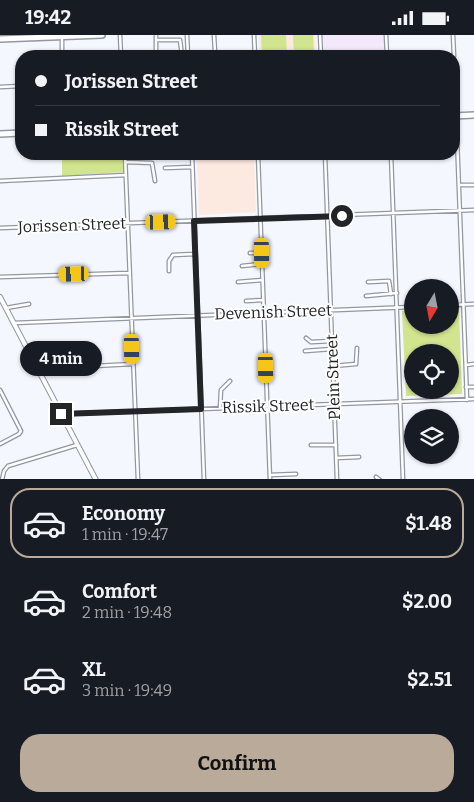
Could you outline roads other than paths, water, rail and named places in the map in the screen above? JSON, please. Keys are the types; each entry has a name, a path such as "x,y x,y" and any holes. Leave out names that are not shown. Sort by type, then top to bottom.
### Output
{"main road":[{"path":"0,39 102,35"},
{"path":"460,116 474,115"},
{"path":"0,134 15,133"}],"street":[{"path":"120,35 121,50"},
{"path":"156,35 156,50"},
{"path":"187,35 188,50"},
{"path":"214,35 215,50"},
{"path":"254,35 254,50"},
{"path":"320,35 321,50"},
{"path":"386,35 387,50"},
{"path":"453,35 454,50"},
{"path":"62,37 62,50"},
{"path":"156,40 180,40 181,50"},
{"path":"0,87 15,86"},
{"path":"192,160 204,479"},
{"path":"258,160 270,477 296,474"},
{"name":"Plein Street","path":"324,160 337,479"},
{"path":"391,160 403,479"},
{"path":"457,160 467,400"},
{"path":"138,479 125,162 152,163 155,181"},
{"path":"165,168 192,167"},
{"path":"0,181 126,175"},
{"path":"458,185 474,185"},
{"name":"Jorissen Street","path":"0,228 474,210"},
{"path":"250,253 262,253"},
{"path":"169,271 169,261 173,255 195,254"},
{"path":"242,266 262,265"},
{"path":"0,277 129,273"},
{"path":"238,282 262,280"},
{"path":"368,282 390,282 391,294"},
{"path":"366,295 397,293"},
{"path":"0,297 96,479"},
{"path":"246,301 263,300"},
{"path":"6,308 29,304"},
{"path":"459,304 474,304"},
{"name":"Devenish Street","path":"13,323 404,307"},
{"path":"306,338 311,342 332,341"},
{"path":"333,366 356,364 357,348"},
{"path":"305,351 332,349"},
{"path":"37,369 133,364"},
{"path":"466,365 474,364"},
{"path":"220,408 221,390 230,381"},
{"path":"466,387 474,387"},
{"path":"0,391 20,428 19,434 0,444"},
{"name":"Rissik Street","path":"61,414 474,399"},
{"path":"0,405 6,402"},
{"path":"2,479 4,471 8,466 77,445"},
{"path":"311,445 336,445"},
{"path":"336,457 359,457"},
{"path":"376,477 380,479"}]}
